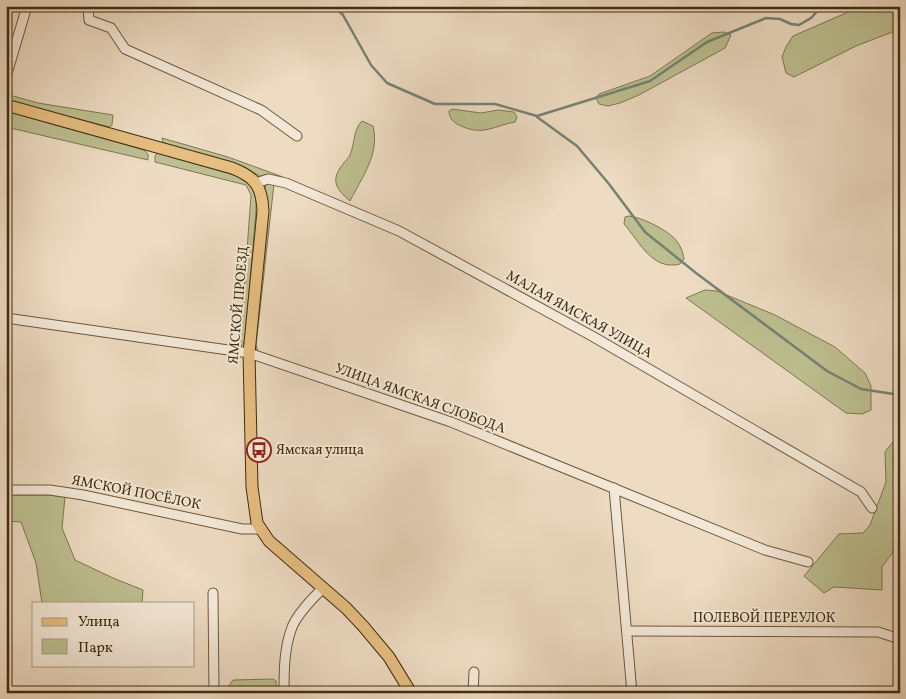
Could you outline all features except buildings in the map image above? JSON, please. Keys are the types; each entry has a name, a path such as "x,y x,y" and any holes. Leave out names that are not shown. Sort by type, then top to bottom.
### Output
{"main road":[{"path":"6,105 226,166 244,173 256,183"},
{"name":"ЯМСКОЙ ПРОЕЗД","path":"256,183 261,193 262,211 249,353 252,487 255,516 260,529 269,541 346,608 379,645 398,668 411,693"}],"street":[{"path":"6,77 27,6"},
{"path":"88,6 89,20 111,28 125,49 261,110 297,136"},
{"name":"МАЛАЯ ЯМСКАЯ УЛИЦА","path":"256,183 268,179 286,183 399,231 592,336 861,492 872,508"},
{"name":"УЛИЦА ЯМСКАЯ СЛОБОДА","path":"6,318 249,353 451,422 765,550 808,562"},
{"path":"614,488 632,693"},
{"name":"ЯМСКОЙ ПОСЁЛОК","path":"6,490 50,490 83,495 242,528 260,529"},
{"path":"900,576 900,584"},
{"path":"284,693 285,658 291,628 322,589"},
{"path":"213,593 214,693"},
{"name":"ПОЛЕВОЙ ПЕРЕУЛОК","path":"627,631 878,632 900,639"},
{"path":"473,693 474,672"}],"green space":[{"path":"862,6 900,6 900,29 856,46 794,77 786,73 782,57 793,36"},
{"path":"724,32 731,35 725,48 639,95 608,106 599,104 596,98 599,94 650,76 712,33"},
{"path":"6,94 38,103 113,115 112,125 109,127 6,100"},
{"path":"452,109 481,113 498,110 514,112 517,117 515,122 486,130 473,130 454,122 449,113"},
{"path":"6,111 144,150 148,154 148,160 6,127"},
{"path":"362,121 373,126 374,146 369,165 350,201 338,188 336,180 339,170 350,155 356,133"},
{"path":"162,138 228,157 283,177 260,176 242,166 163,143"},
{"path":"157,153 238,176 247,181 254,190 256,211 245,339 240,347 251,195 246,185 155,162"},
{"path":"267,183 274,184 256,345 258,351 255,349 268,208 265,187"},
{"path":"629,216 653,224 674,238 680,245 684,256 680,264 670,265 654,259 624,224 625,217"},
{"path":"705,290 717,291 775,315 835,347 865,373 871,386 871,410 862,414 846,413 686,298"},
{"path":"900,439 900,450 893,455 899,544 882,567 882,590 834,587 824,593 804,576 839,534 863,533 870,525 886,482 885,452 892,443"},
{"path":"6,495 65,497 62,528 75,560 143,590 142,602 42,602 36,563 21,522 6,521"},
{"path":"273,679 276,681 277,693 255,689 242,690 240,693 224,693 233,680"}],"waterway":[{"path":"334,6 343,15 371,65 387,83 435,104 495,104 537,116 650,81 707,42 766,18 780,19 799,25 811,18 822,6"},
{"path":"537,117 577,146 609,184 645,232 696,273 827,371 861,389 900,395"}],"place":[{"name":"Ямская улица","path":"259,450"}]}
